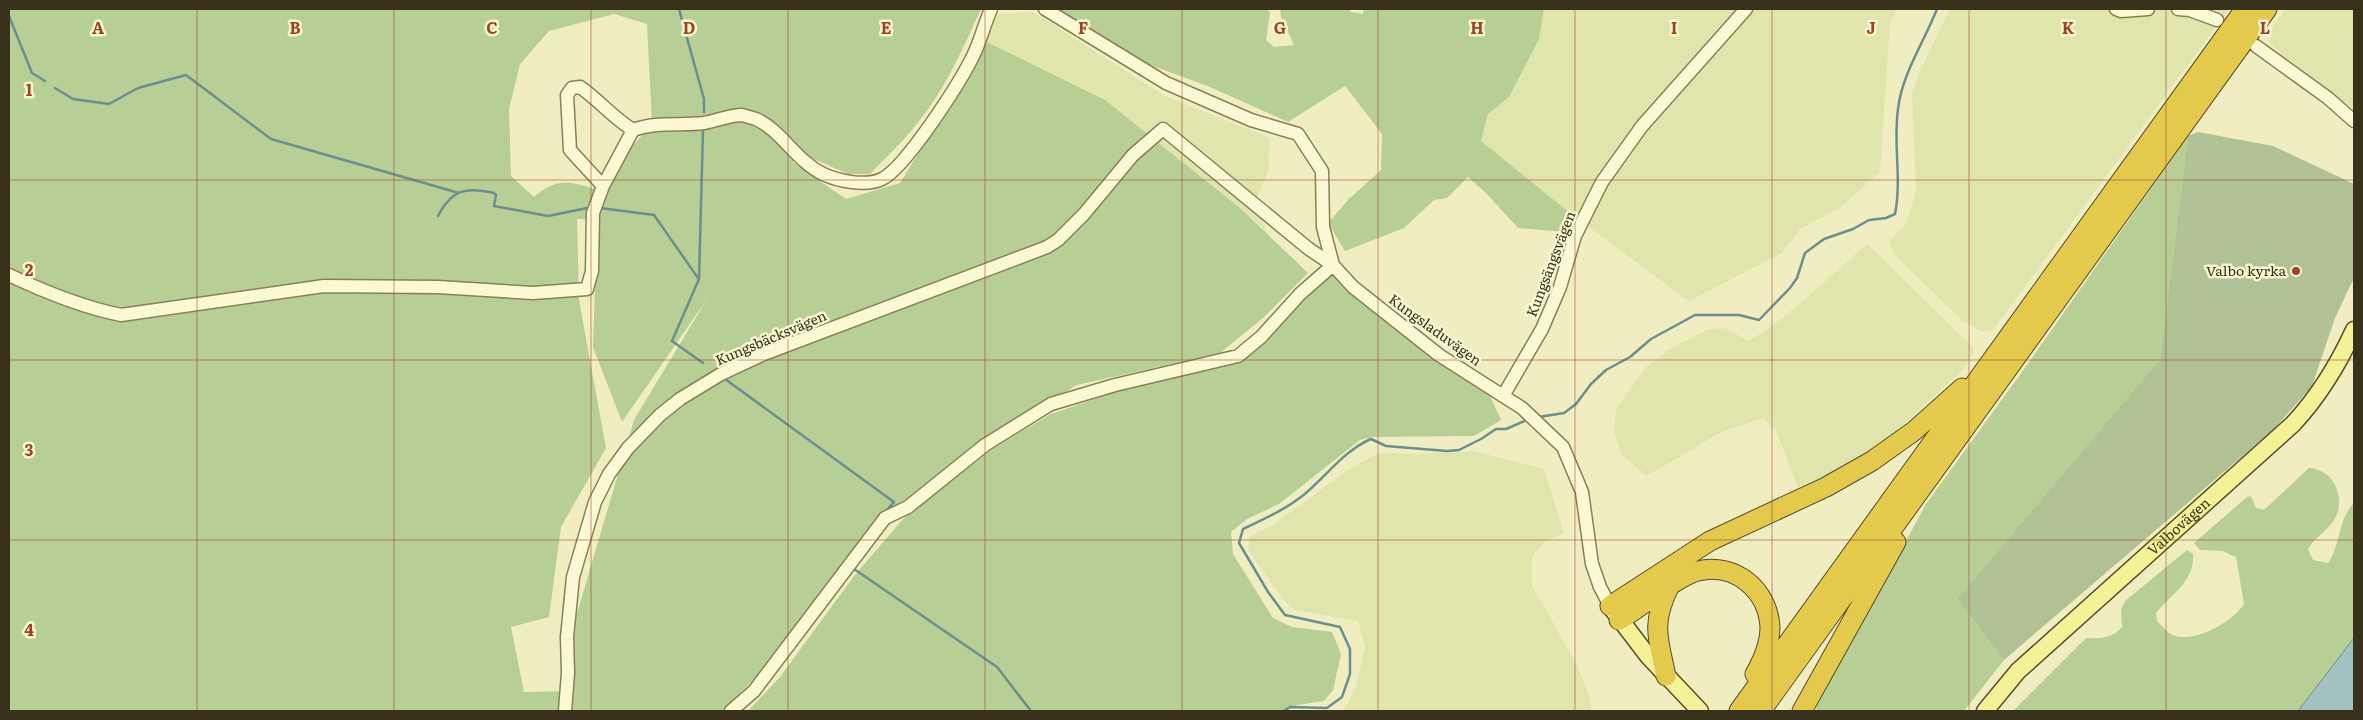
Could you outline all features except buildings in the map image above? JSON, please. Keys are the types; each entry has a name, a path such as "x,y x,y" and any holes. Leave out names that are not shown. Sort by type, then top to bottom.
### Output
{"highway":[{"path":"1739,711 2245,9"},
{"path":"1761,711 2267,9"},
{"path":"1615,613 1710,541 1826,487 1872,462 1914,431 1990,362"},
{"path":"1802,711 1938,466"},
{"path":"1615,613 1698,571 1725,570 1749,582 1764,602 1770,627 1766,653 1732,711"},
{"path":"1666,676 1656,627 1662,601 1669,587"}],"main road":[{"name":"Valbovägen","path":"1985,711 2018,672 2293,424 2315,399 2332,374 2354,330"},
{"path":"1615,613 1666,676 1700,711"}],"street":[{"path":"9,275 90,309 121,315 324,286 438,287 534,292 587,290 592,271 593,213 603,186 633,130 653,125 696,124 742,115 757,120 785,141 804,164 824,175 851,181 881,180 896,168 916,144 958,82 973,57 991,9"},
{"path":"731,711 754,692 885,518 908,506 985,445 1051,404 1115,385 1238,356 1261,337 1300,294 1333,265 1323,227 1322,171 1298,134 1251,120 1166,83 1045,9"},
{"name":"Kungsängsvägen","path":"1504,396 1542,329 1560,287 1575,236 1602,182 1642,126 1746,9"},
{"path":"2116,9 2121,11 2148,9"},
{"path":"2178,9 2190,10 2217,20"},
{"path":"2256,46 2328,98 2354,120"},
{"path":"603,186 570,150 567,95 572,88 580,87 633,130"},
{"name":"Kungsladuvägen","path":"1162,129 1309,249 1333,265 1353,287 1386,315 1439,355 1522,408 1564,447 1582,492 1592,564 1600,587 1615,613"},
{"name":"Kungsbäcksvägen","path":"565,711 568,673 567,637 573,577 595,502 609,474 628,448 660,415 680,399 721,374 764,354 1046,247 1058,240 1084,214 1133,155 1162,129"}],"green space":[{"path":"9,9 981,9 937,97 908,134 870,174 848,174 809,157 792,162 846,199 900,183 987,42 1105,100 1240,208 1308,273 1263,318 1220,353 1077,385 1048,402 905,504 882,512 764,669 722,711 9,711","holes":["614,14 647,24 652,124 595,189 578,184 563,183 549,187 534,197 511,176 509,109 520,64 549,31","577,219 597,220 593,347 622,422 707,299 634,420 575,620 571,691 524,692 511,627 549,617 561,527 606,448 579,300"]},
{"path":"1054,9 1266,9 1270,12 1266,40 1274,47 1294,45 1281,17 1280,9 1349,9 1351,12 1363,14 1364,9 1544,9 1539,39 1509,97 1488,114 1481,141 1576,218 1565,232 1518,228 1486,193 1468,177 1447,198 1434,200 1404,228 1345,251 1328,223 1349,199 1381,170 1382,134 1345,86 1288,122 1210,87 1137,60"},
{"path":"1544,9 1897,9 1890,23 1880,172 1841,207 1800,229 1782,253 1689,301 1576,218 1481,141 1487,114 1509,97 1539,39"},
{"path":"1950,9 2229,9 1993,330 1982,332 1962,320 1894,254 1889,242 1906,223 1916,192 1912,93 1920,71"},
{"path":"2286,9 2354,9 2354,109 2307,77 2269,42 2271,29"},
{"path":"1033,12 1165,96 1270,138 1268,171 1255,202 1267,233 1240,208 1105,100 987,42 998,14"},
{"path":"2198,132 2273,146 2354,184 2354,278 2335,318 2312,386 2274,429 2004,660 1957,599 2160,359 2188,136"},
{"path":"2188,136 2160,359 1957,599 2004,660 1964,711 1816,711 1817,705 1926,504 2022,372"},
{"path":"1867,244 1975,349 1963,370 1865,459 1798,487 1775,428 1763,418 1721,432 1647,476 1621,454 1614,431 1616,409 1646,367 1673,347 1709,329 1725,328 1748,341 1764,332 1802,302"},
{"path":"1335,271 1487,389 1501,420 1474,436 1373,437 1360,440 1279,504 1247,519 1231,532 1233,554 1273,618 1292,627 1332,632 1341,654 1333,690 1324,701 1297,705 1283,711 748,711 780,677 854,576 903,519 991,450 1051,414 1118,391 1233,363"},
{"path":"1473,451 1544,469 1564,533 1544,542 1532,556 1532,586 1577,665 1590,699 1591,711 1339,711 1345,708 1356,688 1365,646 1358,621 1295,610 1283,599 1248,550 1250,536 1273,525 1349,469 1379,453 1416,454"},
{"path":"2309,468 2318,470 2331,479 2336,486 2339,503 2338,512 2334,520 2308,549 2313,560 2328,563 2345,517 2354,503 2354,638 2298,711 2013,711 2086,638 2106,637 2115,634 2122,627 2121,610 2125,601 2187,550 2193,554 2193,564 2190,572 2186,580 2156,613 2157,621 2170,634 2184,637 2203,633 2223,624 2244,604 2236,557 2222,551 2200,550 2194,543 2247,497 2251,496 2256,508 2264,510"}],"water":[{"path":"2354,638 2354,711 2298,711"}],"waterway":[{"path":"679,9 704,99 704,112"},
{"path":"1539,417 1564,413 1576,404 1591,384 1606,370 1630,357 1651,339 1695,315 1739,315 1759,320 1790,288 1797,278 1805,253 1824,239 1853,229 1869,220 1886,218 1895,214 1898,188 1896,135 1900,96 1909,71 1937,9"},
{"path":"9,16 32,73 45,81"},
{"path":"55,88 73,99 109,104 138,88 186,75 271,139 459,193"},
{"path":"703,131 699,279 672,341 703,363"},
{"path":"438,216 454,195 475,190 494,193 496,195 494,206 548,216 587,208"},
{"path":"600,208 654,215 698,278"},
{"path":"725,379 894,502 886,511"},
{"path":"1284,711 1290,707 1327,708 1342,697 1350,674 1350,649 1340,627 1285,615 1268,592 1239,543 1243,529 1294,502 1310,490 1352,450 1371,439 1386,446 1447,451 1459,450 1496,429 1506,429 1529,419"},
{"path":"854,569 997,667 1031,711"}],"place":[{"name":"Valbo kyrka","path":"2296,271"}]}
